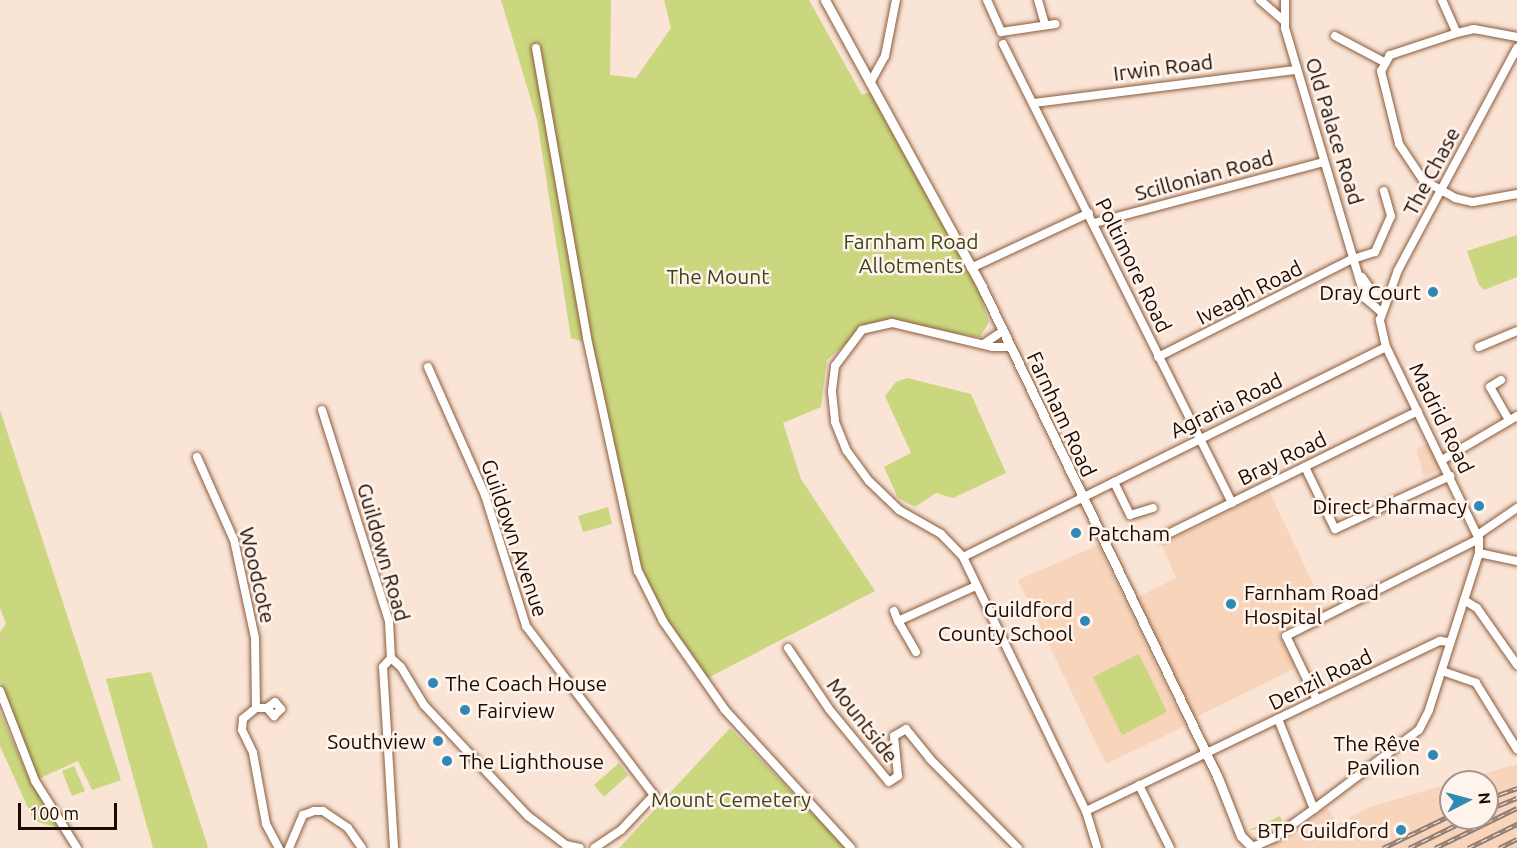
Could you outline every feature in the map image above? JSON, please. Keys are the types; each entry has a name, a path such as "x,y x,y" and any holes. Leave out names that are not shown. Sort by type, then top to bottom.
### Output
{"main road":[{"name":"Farnham Road","path":"825,0 1003,331 1207,754 1241,836 1253,847"}],"street":[{"path":"870,83 885,56 896,0"},
{"path":"987,0 1001,32 1055,24"},
{"path":"1038,0 1045,25"},
{"path":"1265,0 1284,21"},
{"name":"Old Palace Road","path":"1285,0 1284,21 1297,70 1359,271 1365,298 1381,312"},
{"path":"1442,0 1457,33"},
{"path":"1517,37 1484,30 1457,33 1390,55 1381,71 1400,144 1417,174 1441,191 1473,202 1517,194"},
{"path":"1335,36 1384,62"},
{"name":"Poltimore Road","path":"1003,44 1232,503"},
{"path":"536,48 587,338 638,571 663,621 720,703 776,770 851,848"},
{"name":"The Chase","path":"1381,312 1441,191 1517,48"},
{"name":"Irwin Road","path":"1034,103 1297,70"},
{"name":"Scillonian Road","path":"1094,223 1324,162"},
{"name":"Iveagh Road","path":"1158,357 1355,259 1375,252 1391,216 1384,191"},
{"path":"971,268 1089,213"},
{"name":"Old Palace Road","path":"1359,271 1370,290 1386,298"},
{"name":"Madrid Road","path":"1381,312 1379,327 1386,347 1479,537"},
{"path":"1010,347 993,347 912,326 879,324 862,330 848,344 835,366 832,392 835,422 843,441 869,481 899,510 941,534 963,557 1086,812 1096,848"},
{"path":"984,343 1003,331"},
{"path":"1483,343 1517,331"},
{"name":"Agraria Road","path":"963,557 1386,347"},
{"name":"Guildown Avenue","path":"428,367 485,495 526,627 654,795 621,830 594,848"},
{"path":"1501,380 1488,383 1509,420"},
{"name":"Guildown Road","path":"322,410 389,621 391,658 383,667 385,736 394,812 394,848"},
{"name":"Bray Road","path":"1162,537 1418,411"},
{"path":"1442,460 1517,416"},
{"name":"Woodcote","path":"197,457 234,540 255,638 255,708"},
{"path":"1305,467 1335,529 1450,477"},
{"path":"1114,482 1130,515 1153,508"},
{"path":"1317,699 1286,636 1479,537 1517,508"},
{"path":"1253,847 1275,837 1314,810 1421,728 1442,671 1479,553 1479,537"},
{"path":"1479,553 1517,561"},
{"path":"898,621 976,586"},
{"path":"1464,600 1477,608 1517,665"},
{"path":"894,611 916,652"},
{"name":"Denzil Road","path":"1086,812 1440,641 1450,642"},
{"name":"Mountside","path":"788,648 836,718 889,782 898,776 894,736 900,730 909,730 930,759 1018,848"},
{"path":"391,658 401,667 424,705 528,816 566,845 580,848"},
{"path":"1442,671 1476,683 1517,749"},
{"path":"0,691 35,781 77,848"},
{"path":"267,708 255,708 243,719 242,730 253,753 266,824 279,848"},
{"path":"1278,719 1314,810"},
{"path":"1139,785 1170,848"},
{"path":"289,848 303,815 314,811 323,812 348,828 362,848"}],"shaded area":[{"path":"1429,443 1441,469 1424,477 1416,449"},
{"name":"Farnham Road Hospital","path":"1269,491 1326,611 1279,634 1295,668 1194,718 1136,598 1176,578 1162,545"},
{"name":"Guildford County School","path":"1098,545 1185,726 1106,764 1018,580"},
{"path":"1517,764 1517,848 1269,848 1327,808 1338,824 1367,808 1439,787 1439,830 1499,830 1499,770 1497,770"}],"green space":[{"name":"The Mount","path":"501,0 611,0 610,75 636,78 671,28 664,0 809,0 862,95 873,91 978,289 989,322 980,337 892,323 862,330 827,360 821,407 783,423 801,479 875,591 704,680 654,600 632,539 591,344 571,338 537,120"},
{"path":"1517,235 1517,277 1484,290 1479,285 1467,251"},
{"path":"907,378 971,394 1006,473 953,498 936,493 915,507 898,498 884,467 911,453 885,396 896,382"},
{"path":"0,410 121,780 92,790 78,761 38,779 0,682 0,632 6,624 0,608"},
{"path":"608,507 612,524 583,532 578,516"},
{"path":"1139,654 1167,712 1122,735 1093,677"},
{"path":"151,672 208,847 206,848 153,848 106,679"},
{"path":"0,712 27,774 59,828 34,821 0,746"},
{"name":"Mount Cemetery","path":"730,728 846,848 619,848"},
{"path":"619,763 628,775 604,797 594,785"},
{"path":"74,766 85,791 72,796 62,771"},
{"path":"1280,816 1283,824 1274,828 1249,830"}],"railway":[{"path":"1499,795 1517,788"},
{"path":"1499,805 1517,798"},
{"path":"1435,848 1517,808"},
{"path":"1383,848 1439,821"},
{"path":"1468,848 1517,824"},
{"path":"1409,848 1446,830"},
{"path":"1499,848 1517,839"}],"place":[{"name":"Dray Court","path":"1433,292"},
{"name":"Direct Pharmacy","path":"1479,506"},
{"name":"Patcham","path":"1076,533"},
{"name":"Farnham Road Hospital","path":"1231,604"},
{"name":"Guildford County School","path":"1085,621"},
{"name":"The Coach House","path":"433,683"},
{"name":"Fairview","path":"465,710"},
{"name":"Southview","path":"438,741"},
{"name":"The Rêve Pavilion","path":"1433,755"},
{"name":"The Lighthouse","path":"447,761"},
{"name":"BTP Guildford","path":"1401,830"}],"park label":[{"name":"Farnham Road Allotments","path":"911,253"}]}
